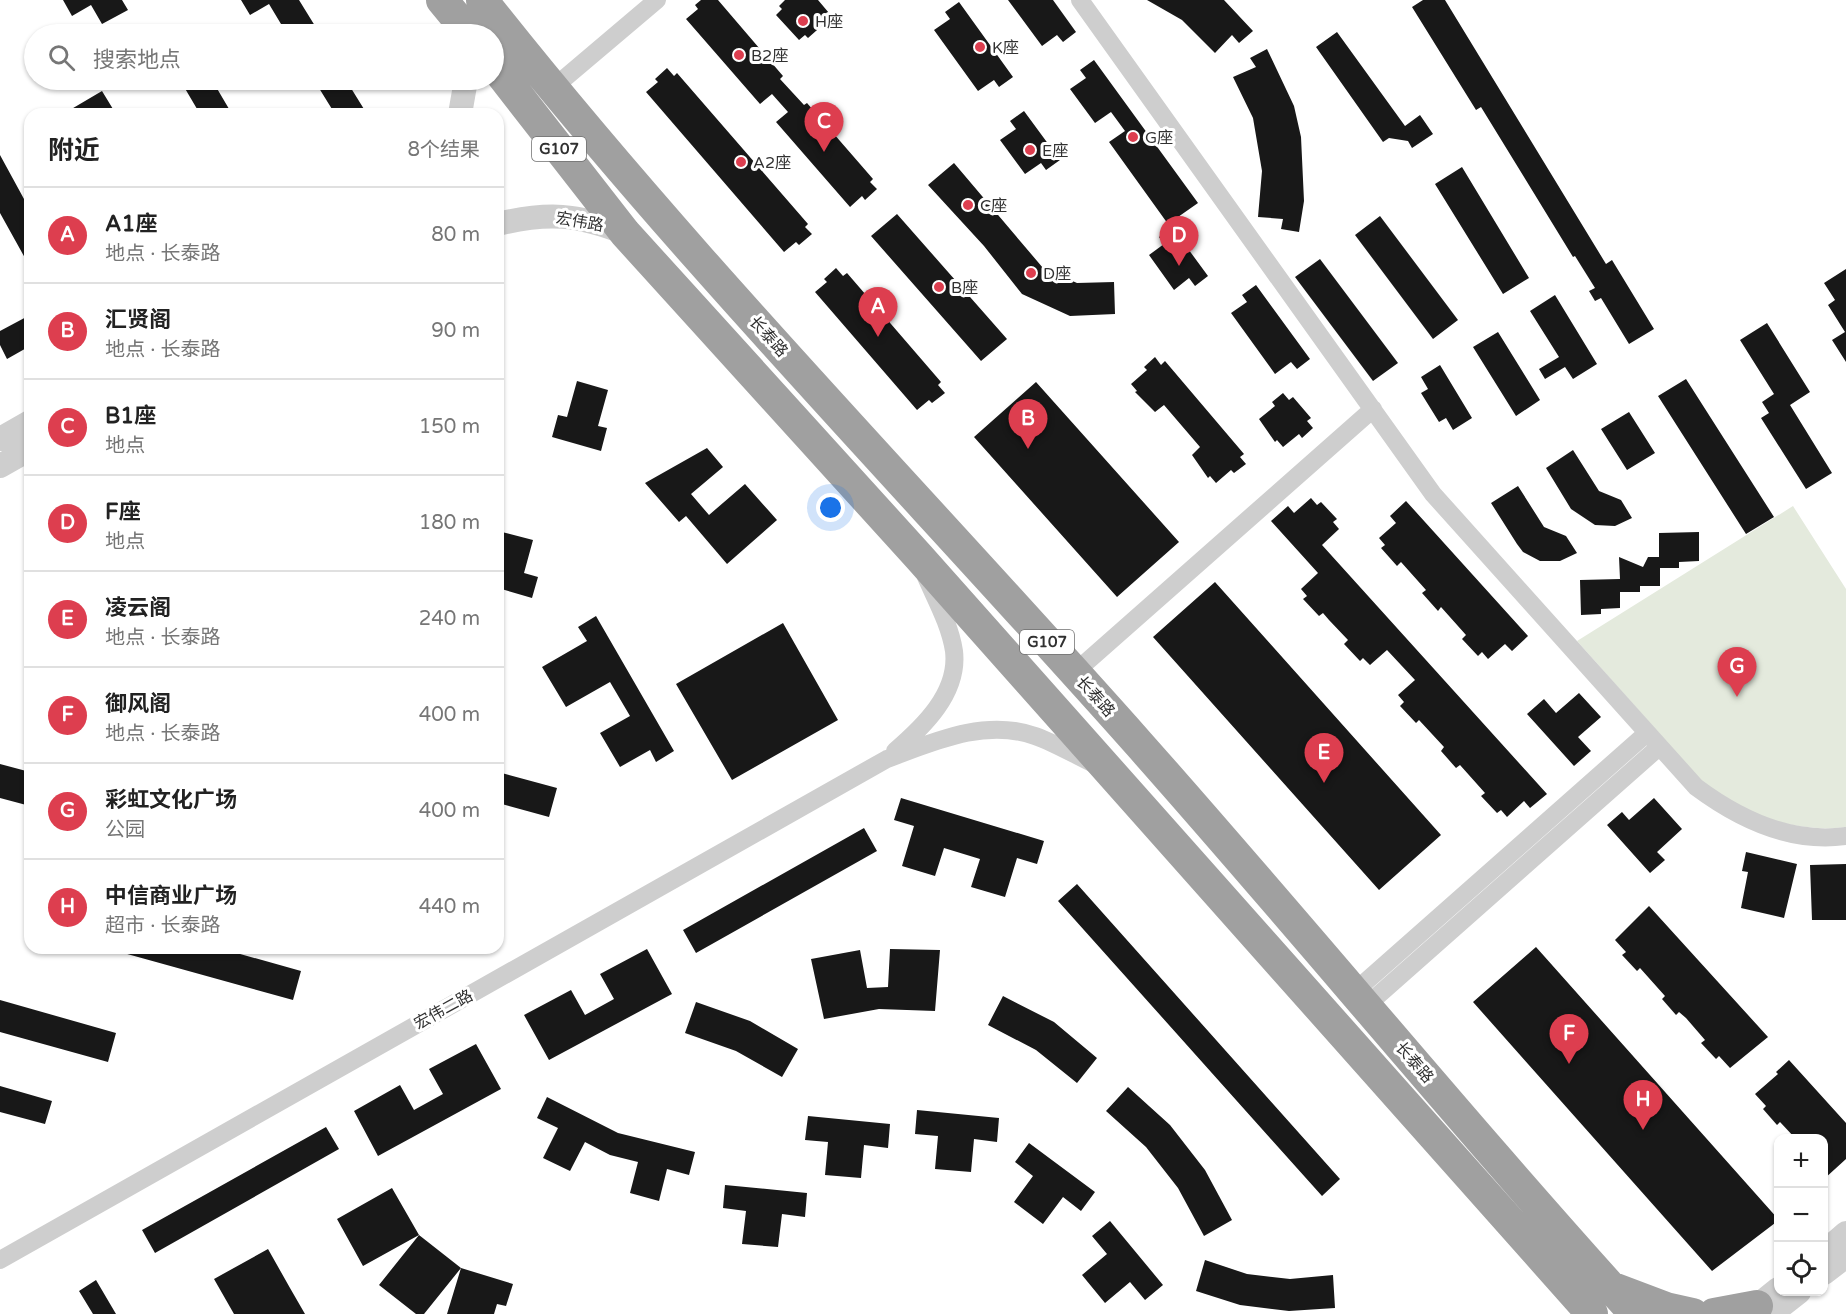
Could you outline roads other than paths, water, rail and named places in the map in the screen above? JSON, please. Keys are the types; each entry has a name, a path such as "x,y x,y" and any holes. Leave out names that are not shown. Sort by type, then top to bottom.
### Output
{"highway":[{"name":"长泰路","path":"482,0 501,24"},
{"name":"长泰路","path":"504,28 663,219 1074,673 1635,1314"},
{"name":"G107","path":"504,78 625,232 918,557 1582,1308"},
{"path":"1610,1286 1666,1308 1693,1314"},
{"path":"1714,1314 1775,1301"}],"street":[{"path":"552,88 657,0"},
{"path":"1080,0 1433,494 1659,747 1696,787 1727,810 1761,826 1798,836 1846,836"},
{"path":"461,108 464,90"},
{"name":"宏伟路","path":"504,223 558,215 595,221 625,232"},
{"path":"1074,673 1373,409"},
{"path":"0,439 24,425"},
{"path":"0,466 24,452"},
{"path":"887,759 922,728 939,707 951,676 954,653 949,631 918,557"},
{"path":"887,759 954,735 983,730 1008,730 1034,735 1105,769"},
{"path":"1360,999 1647,733"},
{"path":"1360,999 1659,747"},
{"name":"宏伟二路","path":"0,1260 887,759"},
{"path":"1828,1249 1846,1233"},
{"path":"1828,1270 1846,1256"}],"place":[{"name":"H座","path":"803,21"},
{"name":"K座","path":"980,47"},
{"name":"B2座","path":"739,55"},
{"name":"G座","path":"1133,137"},
{"name":"E座","path":"1030,150"},
{"name":"B1座","path":"824,152"},
{"name":"A2座","path":"741,162"},
{"name":"C座","path":"968,205"},
{"name":"F座","path":"1179,266"},
{"name":"D座","path":"1031,273"},
{"name":"B座","path":"939,287"},
{"name":"A1座","path":"878,337"},
{"name":"汇贤阁","path":"1028,449"},
{"name":"彩虹文化广场","path":"1737,697"},
{"name":"凌云阁","path":"1324,783"},
{"name":"御风阁","path":"1569,1064"},
{"name":"中信商业广场","path":"1643,1130"}]}
